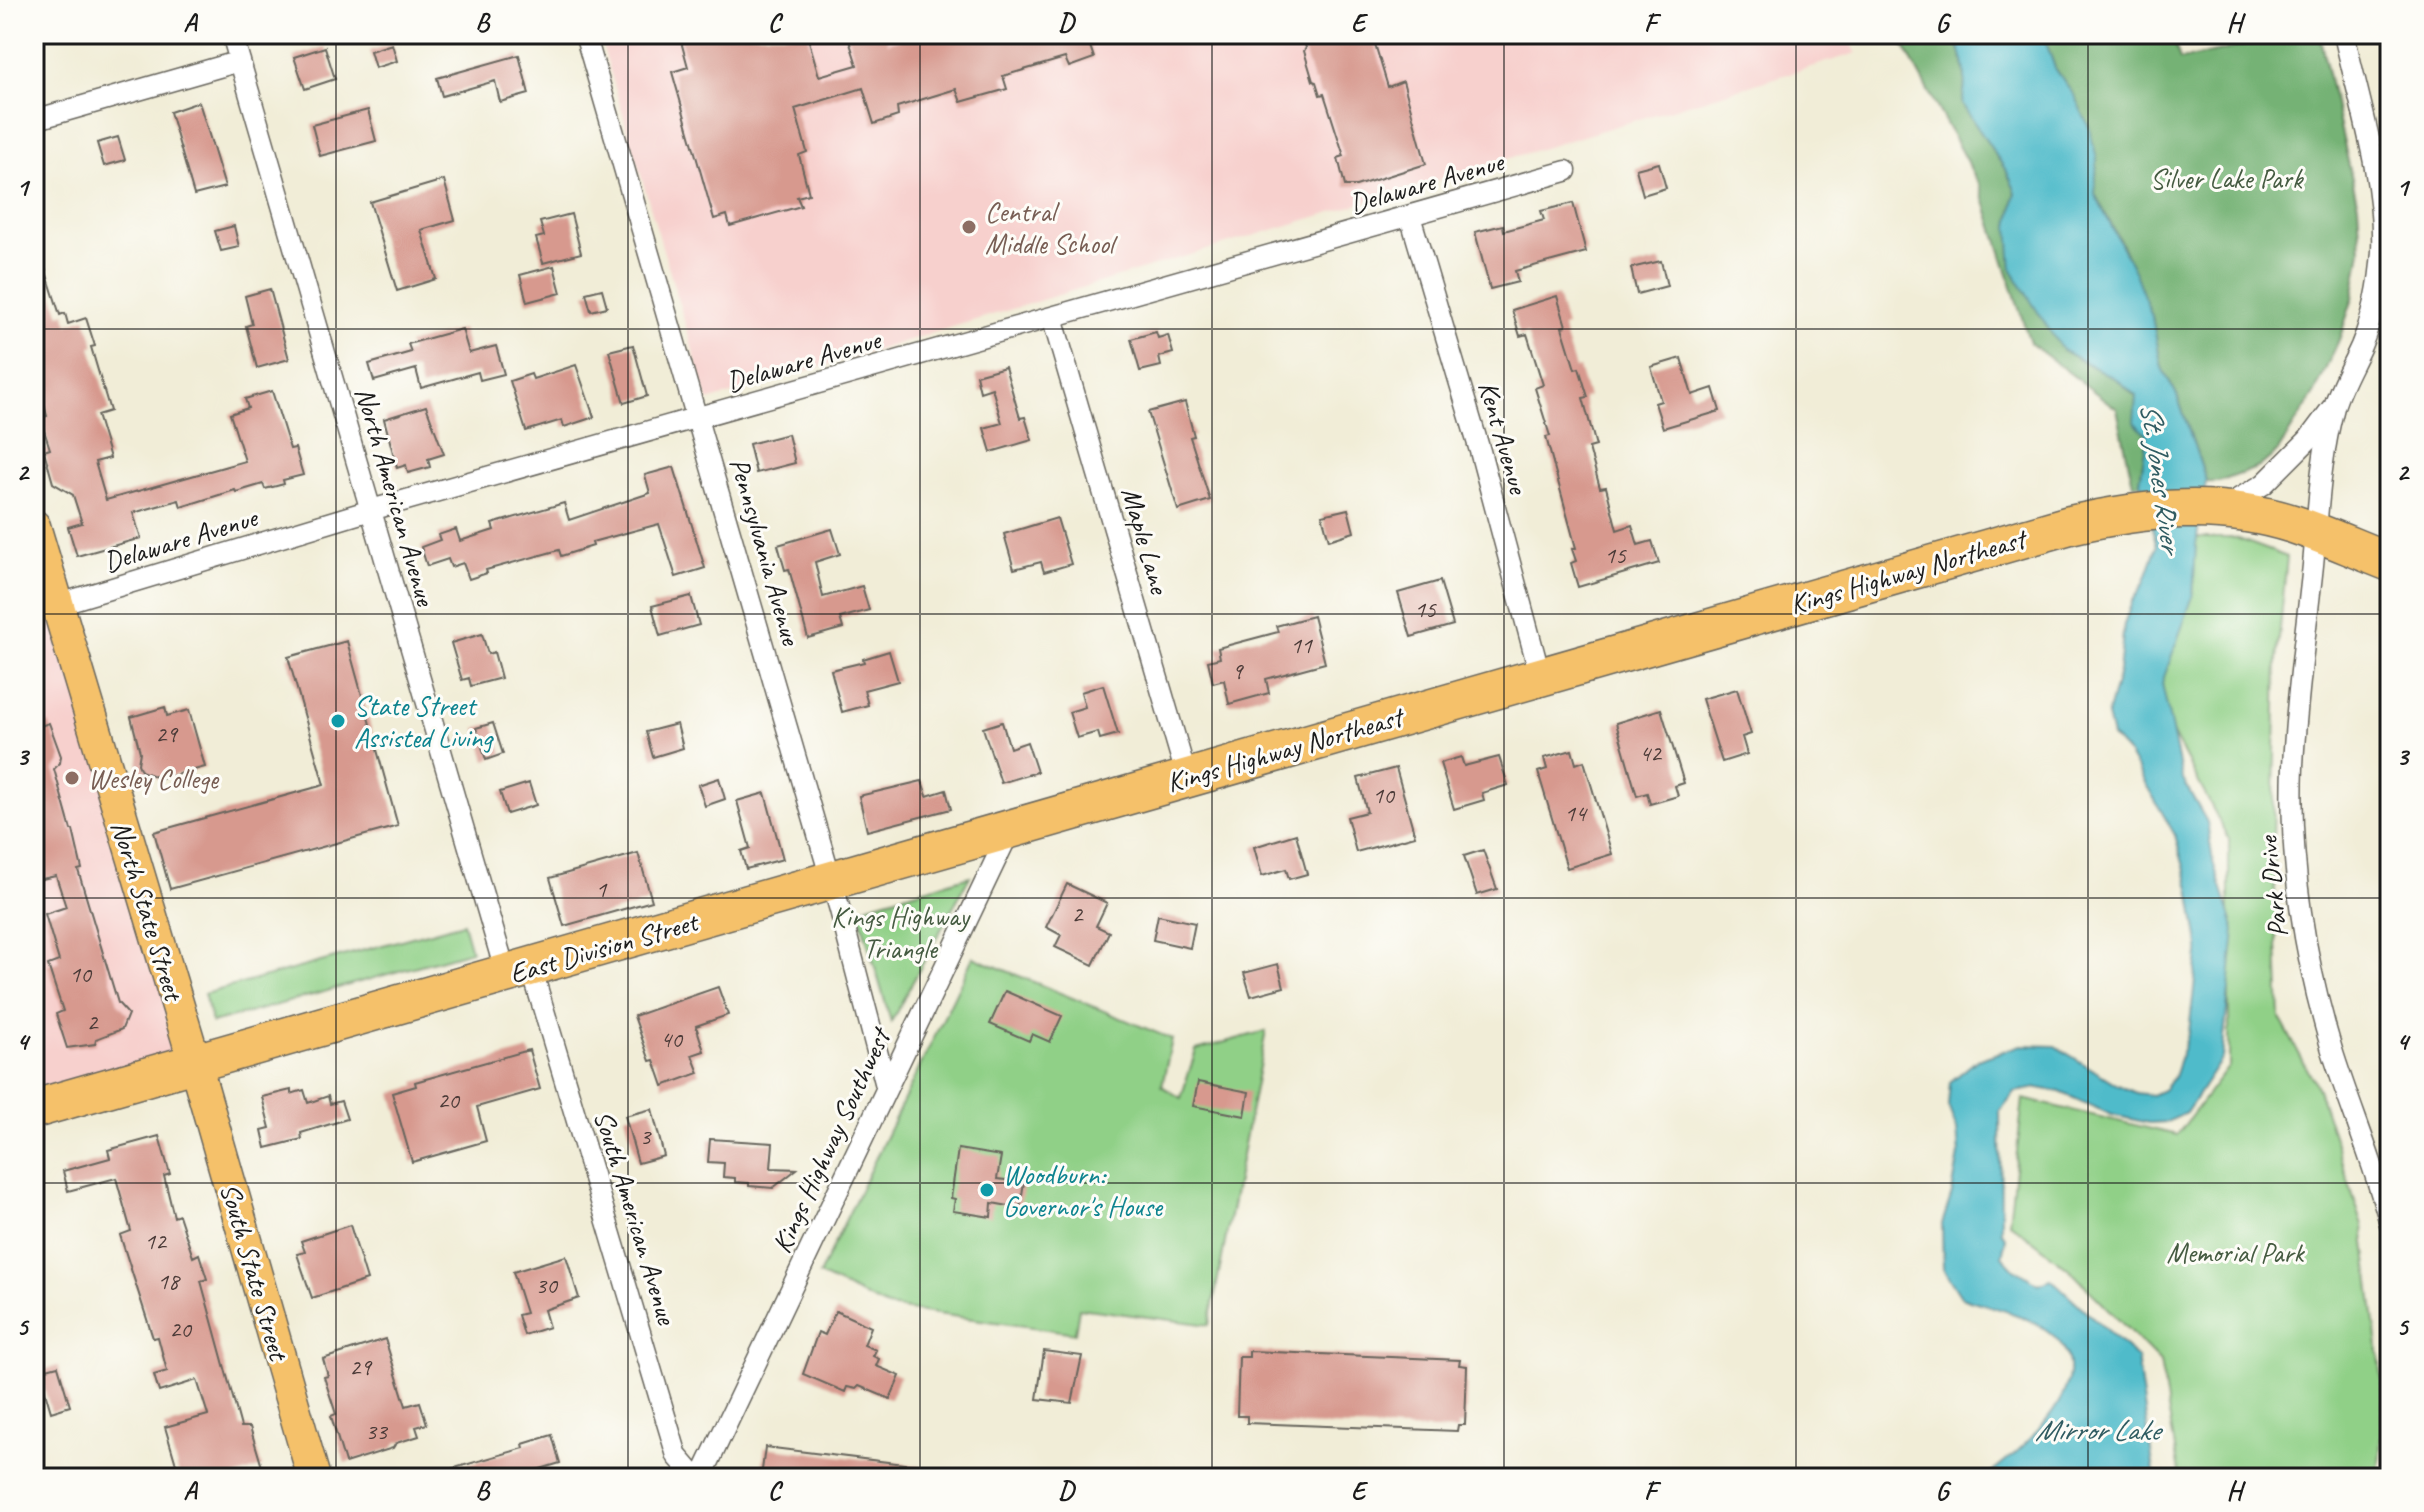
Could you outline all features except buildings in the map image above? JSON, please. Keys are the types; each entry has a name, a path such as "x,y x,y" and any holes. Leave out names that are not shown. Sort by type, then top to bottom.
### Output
{"highway":[{"name":"Kings Highway Northeast","path":"1011,828 2047,530 2118,515 2178,508 2221,509 2259,515 2315,533"},
{"path":"2315,533 2390,562"},
{"name":"East Division Street","path":"34,1109 1011,828"}],"main road":[{"name":"North State Street","path":"34,526 39,559 56,605 195,1063"},
{"name":"South State Street","path":"195,1063 314,1478"}],"street":[{"name":"North American Avenue","path":"232,34 371,510 519,971"},
{"name":"Pennsylvania Avenue","path":"585,34 832,881 886,1086"},
{"path":"2221,509 2264,484 2308,440 2334,405 2372,318 2382,250 2381,214 2344,34"},
{"path":"34,120 240,61"},
{"name":"Delaware Avenue","path":"56,605 371,510 1566,171"},
{"name":"Kent Avenue","path":"1410,216 1480,451 1540,675"},
{"name":"Maple Lane","path":"1052,317 1187,778"},
{"path":"2315,533 2334,405"},
{"name":"Park Drive","path":"2315,533 2293,767 2296,882 2317,999 2390,1224"},
{"name":"Kings Highway Southwest","path":"698,1478 1011,828"},
{"name":"South American Avenue","path":"519,971 677,1456 698,1478"}],"shaded area":[{"name":"Central Middle School","path":"599,34 1843,34 1857,53 708,401"},
{"name":"Wesley College","path":"34,520 195,1063 34,1109"}],"green space":[{"name":"Silver Lake Park","path":"1897,34 1954,34 1964,69 1962,104 2007,172 2016,192 2009,226 2062,350 2118,380 2136,397 2135,422 2147,436 2140,481 2206,480 2177,395 2162,368 2152,317 2123,247 2095,194 2097,159 2075,97 2055,68 2043,34 2172,34 2180,60 2296,34 2319,34 2358,205 2361,250 2353,298 2339,340 2315,392 2278,451 2259,467 2219,482 2133,484 2117,409 2030,343 1980,186"},
{"name":"Memorial Park","path":"2196,538 2236,538 2287,557 2277,659 2273,844 2280,1018 2318,1089 2363,1226 2384,1395 2378,1478 2180,1478 2160,1362 2069,1269 2009,1222 2023,1099 2177,1135 2229,1066 2229,839 2166,721 2160,672 2193,596"},
{"name":"Kings Highway Triangle","path":"970,876 891,1022 859,913 869,905"},
{"path":"463,923 471,951 212,1023 204,994"},
{"path":"973,957 1172,1039 1162,1086 1181,1098 1196,1050 1266,1031 1209,1325 1079,1308 1075,1333 887,1307 819,1275"}],"water":[{"path":"1954,34 2043,34 2055,68 2075,97 2089,127 2097,159 2095,194 2135,273 2152,317 2162,368 2177,395 2206,481 2196,544 2193,596 2162,683 2182,778 2207,822 2213,862 2235,930 2222,1058 2186,1113 2167,1122 2149,1123 2112,1115 2060,1092 2038,1088 2015,1092 2000,1111 2001,1231 2006,1238 2002,1256 2014,1269 2039,1284 2051,1279 2137,1358 2155,1478 1985,1478 2019,1450 2053,1411 2065,1390 2069,1369 2064,1349 2048,1331 2017,1315 1961,1297 1943,1269 1942,1224 1952,1193 1959,1154 1957,1130 1948,1106 1950,1082 1977,1060 2021,1045 2055,1046 2136,1093 2152,1095 2163,1090 2174,1076 2189,1032 2199,945 2190,888 2175,835 2129,755 2112,737 2107,716 2119,672 2124,624 2132,602 2144,583 2157,546 2140,482 2147,436 2134,422 2136,396 2118,380 2062,350 2012,271 2009,226 2016,192 2007,172 1962,104 1964,69"}],"place":[{"name":"Central Middle School","path":"969,227"},
{"name":"State Street Assisted Living","path":"338,721"},
{"name":"Wesley College","path":"72,778"},
{"name":"Woodburn: Governor's House","path":"987,1190"}],"water label":[{"name":"St. Jones River","path":"2161,477"},
{"name":"Mirror Lake","path":"2097,1430"}]}
